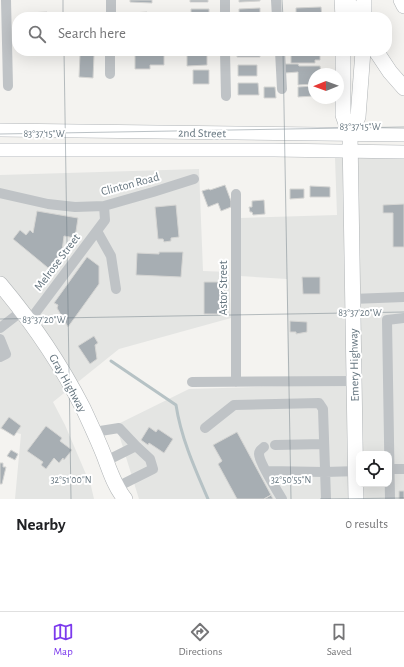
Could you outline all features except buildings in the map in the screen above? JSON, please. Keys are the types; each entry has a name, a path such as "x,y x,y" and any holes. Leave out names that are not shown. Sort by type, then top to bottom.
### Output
{"highway":[{"path":"342,0 343,12"},
{"path":"347,0 354,12"},
{"path":"364,0 364,12"},
{"path":"401,0 404,6"},
{"name":"Emery Highway","path":"343,56 343,115 350,135 352,299 356,451"},
{"name":"Emery Highway","path":"350,135 358,117 363,56"},
{"path":"379,56 390,72 404,88"},
{"name":"Gray Highway","path":"0,284 26,315 60,366 94,432 119,494"},
{"name":"Emery Highway","path":"356,487 356,499"}],"main road":[{"name":"2nd Street","path":"0,130 404,135"},
{"name":"2nd Street","path":"0,150 404,152"}],"street":[{"path":"6,0 8,86"},
{"path":"111,0 111,12"},
{"path":"224,0 225,12"},
{"path":"276,0 277,12"},
{"path":"110,56 110,74"},
{"path":"226,56 226,96"},
{"path":"280,56 282,89"},
{"name":"Clinton Road","path":"0,193 48,204 104,206 194,179"},
{"name":"Astor Street","path":"236,194 236,382"},
{"path":"97,231 105,220 104,206"},
{"name":"Melrose Street","path":"0,328 26,315 97,231 111,256 116,289"},
{"path":"352,299 404,297"},
{"path":"389,451 387,320 404,318"},
{"path":"0,339 6,354 0,357"},
{"path":"192,382 354,381"},
{"path":"205,428 234,405 318,403 323,409 326,499"},
{"path":"94,432 119,428 150,460 153,470 119,494"},
{"path":"275,444 324,444"},
{"path":"106,461 136,446"},
{"path":"264,447 260,450 259,454 266,471 282,499"},
{"path":"392,469 404,469"},
{"path":"266,471 356,471"},
{"path":"390,487 390,499"}],"shaded area":[{"path":"404,156 404,499 139,499 116,425 189,389 288,386 287,279 240,276 240,218 337,215 335,158"},
{"path":"199,169 203,271 229,272 231,318 119,349 53,402 65,425 91,486 94,499 15,499 21,434 0,429 0,175"}],"waterway":[{"path":"111,361 176,405 181,429 193,465 208,499"}]}
